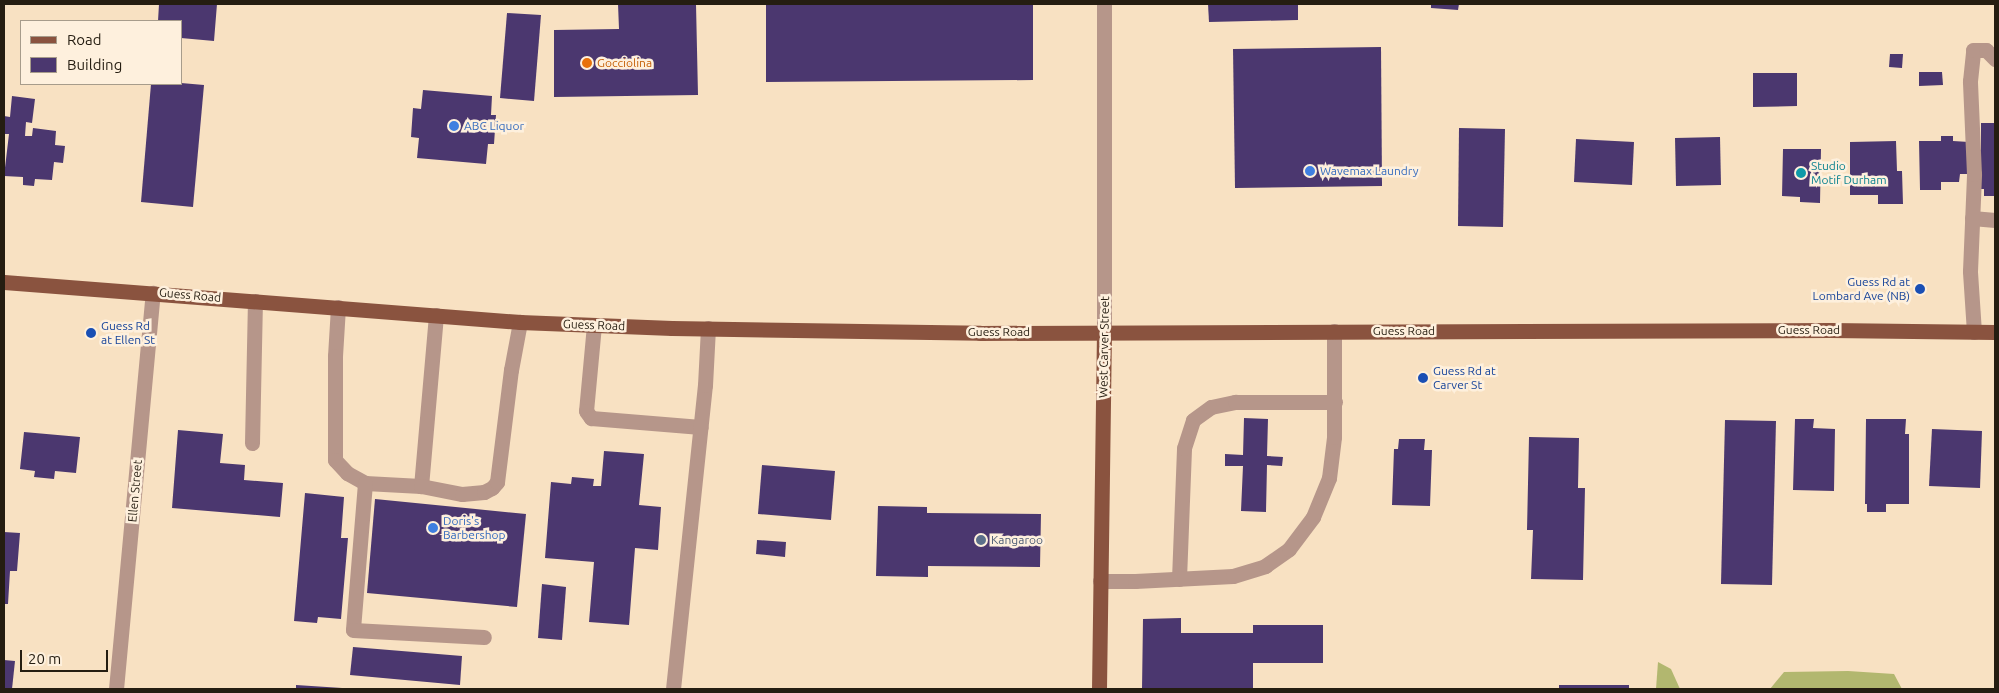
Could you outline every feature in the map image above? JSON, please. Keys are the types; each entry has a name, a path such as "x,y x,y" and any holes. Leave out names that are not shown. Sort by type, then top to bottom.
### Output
{"main road":[{"name":"Guess Road","path":"4,282 153,292 520,322 708,328 980,333 1104,331 1995,332"},
{"name":"West Carver Street","path":"1099,689 1104,331"}],"street":[{"name":"West Carver Street","path":"1104,4 1104,331"},
{"path":"1974,332 1970,271 1974,174 1970,81 1973,50 1986,50 1995,59"},
{"path":"1972,218 1995,220"},
{"name":"Ellen Street","path":"116,689 153,292"},
{"path":"252,443 254,301"},
{"path":"338,307 334,356 335,460 347,474 365,483 422,486 462,494 484,492 492,488 497,482 511,370 520,322"},
{"path":"422,486 436,315"},
{"path":"594,325 586,411 591,418 701,427"},
{"path":"673,689 701,427 708,328"},
{"path":"1100,581 1233,576 1265,566 1289,549 1313,517 1329,478 1334,436 1334,331"},
{"path":"1179,578 1184,448 1193,420 1211,407 1235,402 1335,402"},
{"path":"365,483 353,630 484,638"}],"green space":[{"path":"1658,662 1671,669 1680,689 1656,689"},
{"path":"1848,671 1894,674 1902,689 1770,689 1784,672"}],"building":[{"path":"159,4 217,4 214,41 182,38 182,20 158,20"},
{"path":"618,4 696,4 698,95 554,97 554,30 619,29"},
{"path":"766,4 1033,4 1033,80 766,82"},
{"path":"1208,4 1298,4 1298,20 1209,22"},
{"path":"1431,4 1459,4 1458,10 1431,8"},
{"path":"507,13 541,15 534,101 500,98"},
{"path":"1381,47 1382,186 1235,188 1233,49"},
{"path":"1890,54 1903,54 1902,68 1889,67"},
{"path":"1919,72 1942,72 1943,85 1919,86"},
{"path":"1753,73 1797,73 1797,106 1753,107"},
{"path":"182,83 204,85 193,207 141,202 151,85 182,85"},
{"name":"ABC Liquor","path":"423,90 492,96 491,115 496,115 494,144 488,144 486,164 417,158 419,138 411,137 413,108 421,109"},
{"path":"12,96 35,99 32,123 26,122 25,136 32,136 33,128 56,131 55,145 65,146 63,163 54,162 52,180 35,179 34,186 23,185 23,177 4,176 9,134 4,134 4,116 10,117"},
{"path":"1981,123 1995,123 1995,196 1984,196 1984,189 1980,189 1978,149 1981,150"},
{"path":"1459,128 1505,129 1503,227 1458,226"},
{"path":"1941,136 1953,136 1953,141 1969,142 1968,174 1960,174 1959,182 1941,182 1941,190 1920,190 1919,141 1941,141"},
{"path":"1720,137 1721,185 1676,186 1675,138"},
{"path":"1576,139 1634,142 1632,185 1574,182"},
{"path":"1896,141 1897,171 1902,171 1903,204 1878,204 1878,195 1850,195 1850,142"},
{"name":"Studio Motif Durham","path":"1783,149 1821,149 1820,203 1800,202 1800,197 1782,196"},
{"path":"1244,418 1268,419 1267,456 1283,457 1282,466 1267,465 1266,512 1241,511 1243,466 1225,466 1225,454 1243,455"},
{"path":"1795,419 1814,419 1813,428 1835,429 1834,491 1793,490"},
{"path":"1866,419 1906,419 1905,434 1909,434 1909,504 1886,504 1886,512 1867,512 1867,504 1865,504"},
{"path":"1725,420 1776,421 1772,585 1721,584"},
{"path":"1932,429 1982,431 1980,488 1929,486"},
{"path":"178,430 223,434 220,463 245,465 244,480 283,483 280,517 172,508"},
{"path":"24,432 80,437 76,473 55,471 54,479 34,477 35,471 20,469"},
{"path":"1529,437 1579,438 1578,488 1585,488 1583,580 1531,579 1533,530 1527,530"},
{"path":"1399,439 1425,439 1424,450 1432,450 1430,506 1392,505 1394,449 1398,449"},
{"path":"604,451 644,454 639,505 661,507 658,550 635,548 629,625 589,622 594,562 545,558 551,482 571,484 572,477 594,479 593,486 601,486"},
{"path":"762,465 835,471 831,520 758,514"},
{"path":"305,493 344,497 341,538 348,538 341,619 318,617 317,623 294,621"},
{"path":"375,499 526,514 517,607 367,593"},
{"name":"Kangaroo","path":"878,506 927,507 927,513 1041,514 1040,567 928,566 928,577 876,576"},
{"path":"4,532 20,533 17,571 10,571 8,604 4,604"},
{"path":"757,540 786,542 785,557 756,554"},
{"path":"542,584 566,587 562,640 538,638"},
{"path":"1181,618 1181,633 1253,633 1253,625 1323,625 1323,663 1253,663 1253,689 1142,689 1143,619"},
{"path":"353,647 462,656 460,685 350,675"},
{"path":"4,660 15,661 12,689 4,689"},
{"path":"296,685 342,688 342,689 296,689"},
{"path":"1559,685 1629,685 1629,689 1559,689"}],"place":[{"name":"Gocciolina","path":"587,63"},
{"name":"ABC Liquor","path":"454,126"},
{"name":"Wavemax Laundry","path":"1310,171"},
{"name":"Studio Motif Durham","path":"1801,173"},
{"name":"Guess Rd at Lombard Ave (NB)","path":"1920,289"},
{"name":"Guess Rd at Ellen St","path":"91,333"},
{"name":"Guess Rd at Carver St","path":"1423,378"},
{"name":"Doris's Barbershop","path":"433,528"},
{"name":"Kangaroo","path":"981,540"}]}
